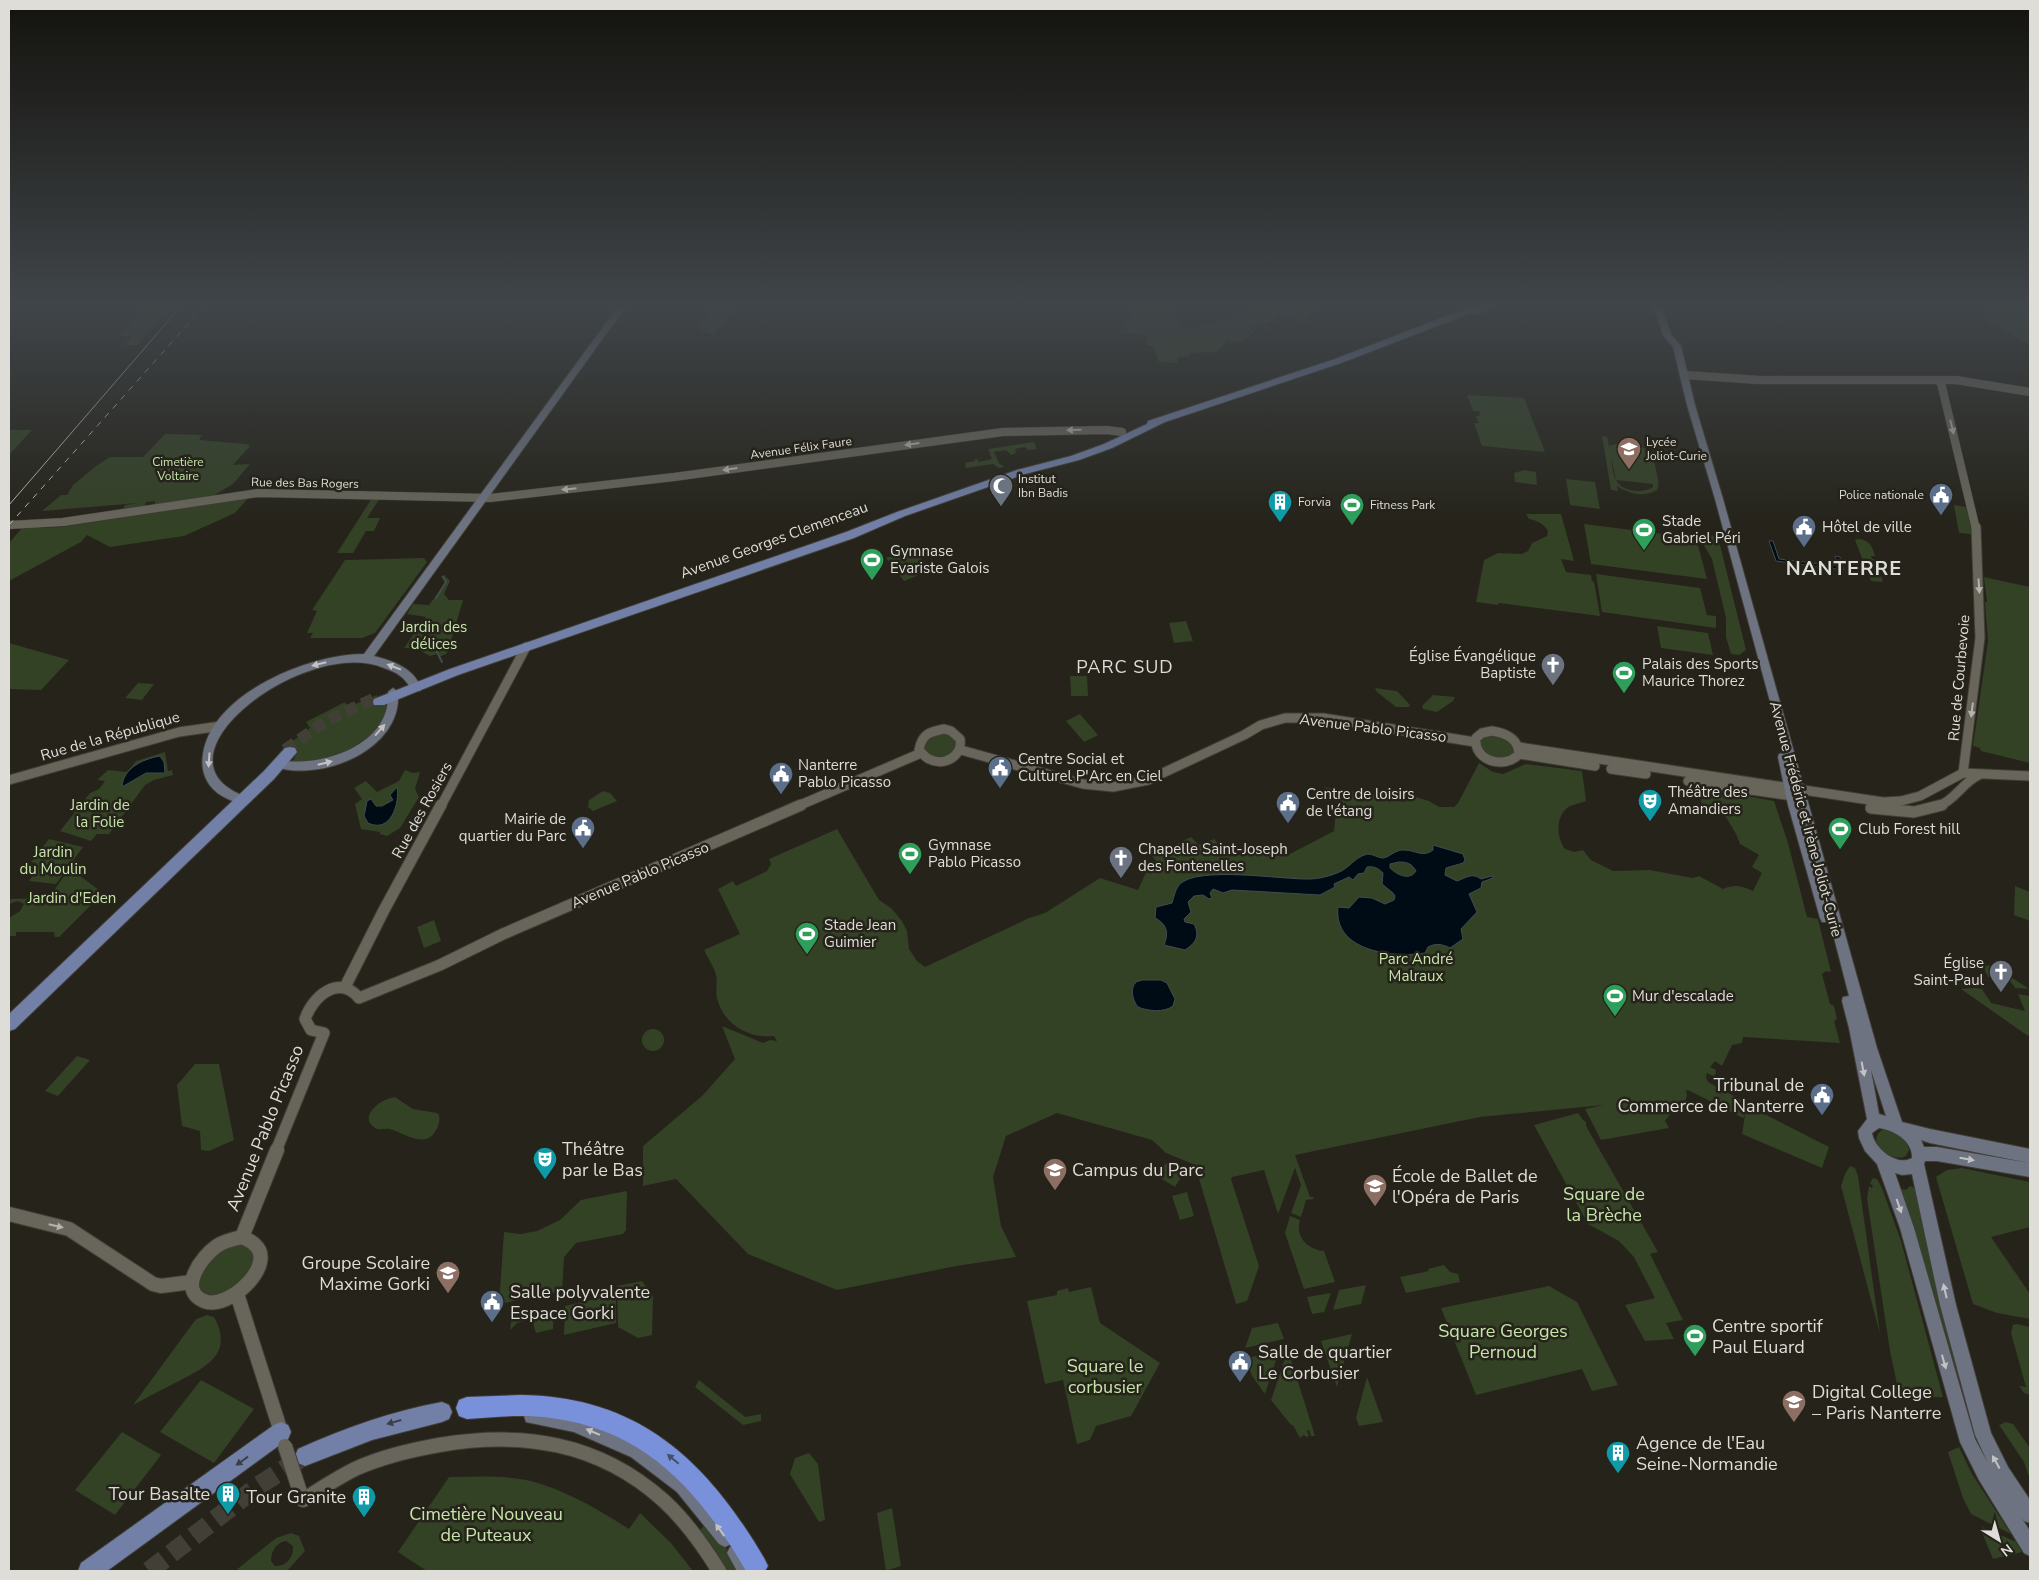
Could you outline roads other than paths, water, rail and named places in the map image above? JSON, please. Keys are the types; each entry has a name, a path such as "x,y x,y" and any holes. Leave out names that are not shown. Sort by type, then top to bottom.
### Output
{"highway":[{"path":"466,1410 530,1405 569,1410 606,1420 641,1436 673,1458 704,1488 732,1524 751,1568"}],"main road":[{"path":"367,658 570,379"},
{"name":"Avenue Georges Clemenceau","path":"1052,464 1068,462 1161,421 1284,379"},
{"name":"Avenue Frédéric et Irène Joliot-Curie","path":"1678,379 1708,475 1716,504 1720,530 1730,559 1870,1048 1899,1126"},
{"name":"Avenue Frédéric et Irène Joliot-Curie","path":"1686,379 1691,405 1719,499 1856,1028 1874,1122"},
{"name":"Avenue Georges Clemenceau","path":"1021,472 1026,468 1129,436 1143,436 1151,427 1161,421"},
{"name":"Avenue Georges Clemenceau","path":"378,700 658,600 850,535 901,514 1021,472 1084,455 1129,436"},
{"path":"238,799 221,792 209,774 209,752 221,726 252,696 266,686 295,672 336,661 367,658 402,670 416,685"},
{"path":"279,764 299,767 322,764 344,757 360,748 384,728 391,716 394,705 393,694"},
{"path":"9,1012 238,799 279,764 288,751 238,799 9,1024"},
{"path":"1884,1121 1899,1126 1930,1136 2025,1154 2027,1170 1937,1154 1918,1158 1909,1167 1903,1168 1883,1160 1872,1151 1866,1140 1866,1130 1874,1122 1884,1121"},
{"path":"1899,1126 1913,1138 1948,1305 1983,1435 1993,1458 2030,1515"},
{"path":"1883,1160 1907,1228 1953,1395 1973,1453 2030,1547"},
{"path":"1953,1395 1966,1402 1973,1403"},
{"path":"305,1456 367,1430 413,1417 442,1412"},
{"path":"89,1571 283,1439"}],"street":[{"path":"1740,379 1956,380 2030,392"},
{"name":"Rue de Courbevoie","path":"1938,381 1941,383 1967,487 1976,539 1980,638 1963,773"},
{"name":"Avenue Félix Faure","path":"483,498 666,478 1003,432 1107,430 1129,436"},
{"name":"Rue des Bas Rogers","path":"9,525 63,522 258,493 483,498"},
{"name":"Rue des Rosiers","path":"345,988 384,910 507,685 522,648"},
{"name":"Avenue Pablo Picasso","path":"961,750 1083,784 1113,787 1148,780 1244,735 1261,724 1285,718 1323,718 1475,742"},
{"name":"Rue de la République","path":"9,780 176,732 221,726"},
{"path":"944,729 957,734 960,739 961,750 952,758 940,762 929,759 921,753 919,746 921,739 929,732 944,729"},
{"path":"1519,751 1513,761 1497,763 1481,755 1475,742 1479,734 1497,731 1509,736 1519,751 1796,793 1904,812 1932,808 1948,801 1958,793 1970,778 1981,774"},
{"name":"Avenue Pablo Picasso","path":"242,1237 324,1033 310,1030 305,1019 308,1008 321,994 338,988 345,988 352,989 359,998 448,961 521,927 921,753"},
{"path":"1796,793 1892,802 1920,796 1963,773 2030,776"},
{"path":"1941,785 1958,793"},
{"path":"1941,785 1944,798 1948,801"},
{"path":"9,1214 69,1229 153,1284 161,1286 192,1282"},
{"path":"242,1237 256,1245 260,1256 256,1272 251,1280 237,1294 221,1301 208,1302 198,1297 192,1282 196,1269 204,1256 216,1246 242,1237"},
{"path":"237,1294 301,1495 355,1469 392,1456 450,1442 490,1437 528,1439 573,1448 601,1459 635,1478 660,1497 704,1547 719,1571"}],"waterway":[{"path":"436,598 446,582 443,577"},
{"path":"438,647 437,652 442,662"}],"tunnel":[{"path":"285,750 328,720 378,697"},
{"path":"149,1571 258,1486 300,1459"}],"tram line":[{"path":"9,505 118,379"}],"railway":[{"path":"9,525 139,379"}],"place":[{"name":"Lycée Joliot-Curie","path":"1629,470"},
{"name":"Institut Ibn Badis","path":"1001,507"},
{"name":"Police nationale","path":"1941,516"},
{"name":"Forvia","path":"1280,523"},
{"name":"Fitness Park","path":"1352,526"},
{"name":"Hôtel de ville","path":"1804,548"},
{"name":"Stade Gabriel Péri","path":"1644,551"},
{"name":"Gymnase Evariste Galois","path":"872,581"},
{"name":"Église Évangélique Baptiste","path":"1553,686"},
{"name":"Palais des Sports Maurice Thorez","path":"1624,694"},
{"name":"Centre Social et Culturel P'Arc en Ciel","path":"1000,789"},
{"name":"Nanterre Pablo Picasso","path":"781,795"},
{"name":"Théâtre des Amandiers","path":"1650,822"},
{"name":"Centre de loisirs de l'étang","path":"1288,824"},
{"name":"Mairie de quartier du Parc","path":"583,849"},
{"name":"Club Forest hill","path":"1840,850"},
{"name":"Gymnase Pablo Picasso","path":"910,875"},
{"name":"Chapelle Saint-Joseph des Fontenelles","path":"1121,879"},
{"name":"Stade Jean Guimier","path":"807,955"},
{"name":"Église Saint-Paul","path":"2001,993"},
{"name":"Mur d'escalade","path":"1615,1017"},
{"name":"Tribunal de Commerce de Nanterre","path":"1822,1116"},
{"name":"Théâtre par le Bas","path":"545,1180"},
{"name":"Campus du Parc","path":"1055,1191"},
{"name":"École de Ballet de l'Opéra de Paris","path":"1375,1207"},
{"name":"Groupe Scolaire Maxime Gorki","path":"448,1294"},
{"name":"Salle polyvalente Espace Gorki","path":"492,1323"},
{"name":"Centre sportif Paul Eluard","path":"1695,1357"},
{"name":"Salle de quartier Le Corbusier","path":"1240,1383"},
{"name":"Digital College – Paris Nanterre","path":"1794,1423"},
{"name":"Agence de l'Eau Seine-Normandie","path":"1618,1474"},
{"name":"Tour Basalte","path":"228,1515"},
{"name":"Tour Granite","path":"364,1518"}],"district":[{"name":"NANTERRE","path":"1844,568"},
{"name":"PARC SUD","path":"1125,667"}],"park label":[{"name":"Cimetière Voltaire","path":"178,469"},
{"name":"Jardin des délices","path":"434,636"},
{"name":"Jardin de la Folie","path":"100,814"},
{"name":"Jardin du Moulin","path":"53,860"},
{"name":"Jardin d'Eden","path":"72,898"},
{"name":"Parc André Malraux","path":"1416,968"},
{"name":"Square de la Brèche","path":"1604,1204"},
{"name":"Square Georges Pernoud","path":"1503,1341"},
{"name":"Square le corbusier","path":"1105,1376"},
{"name":"Cimetière Nouveau de Puteaux","path":"486,1524"}]}
